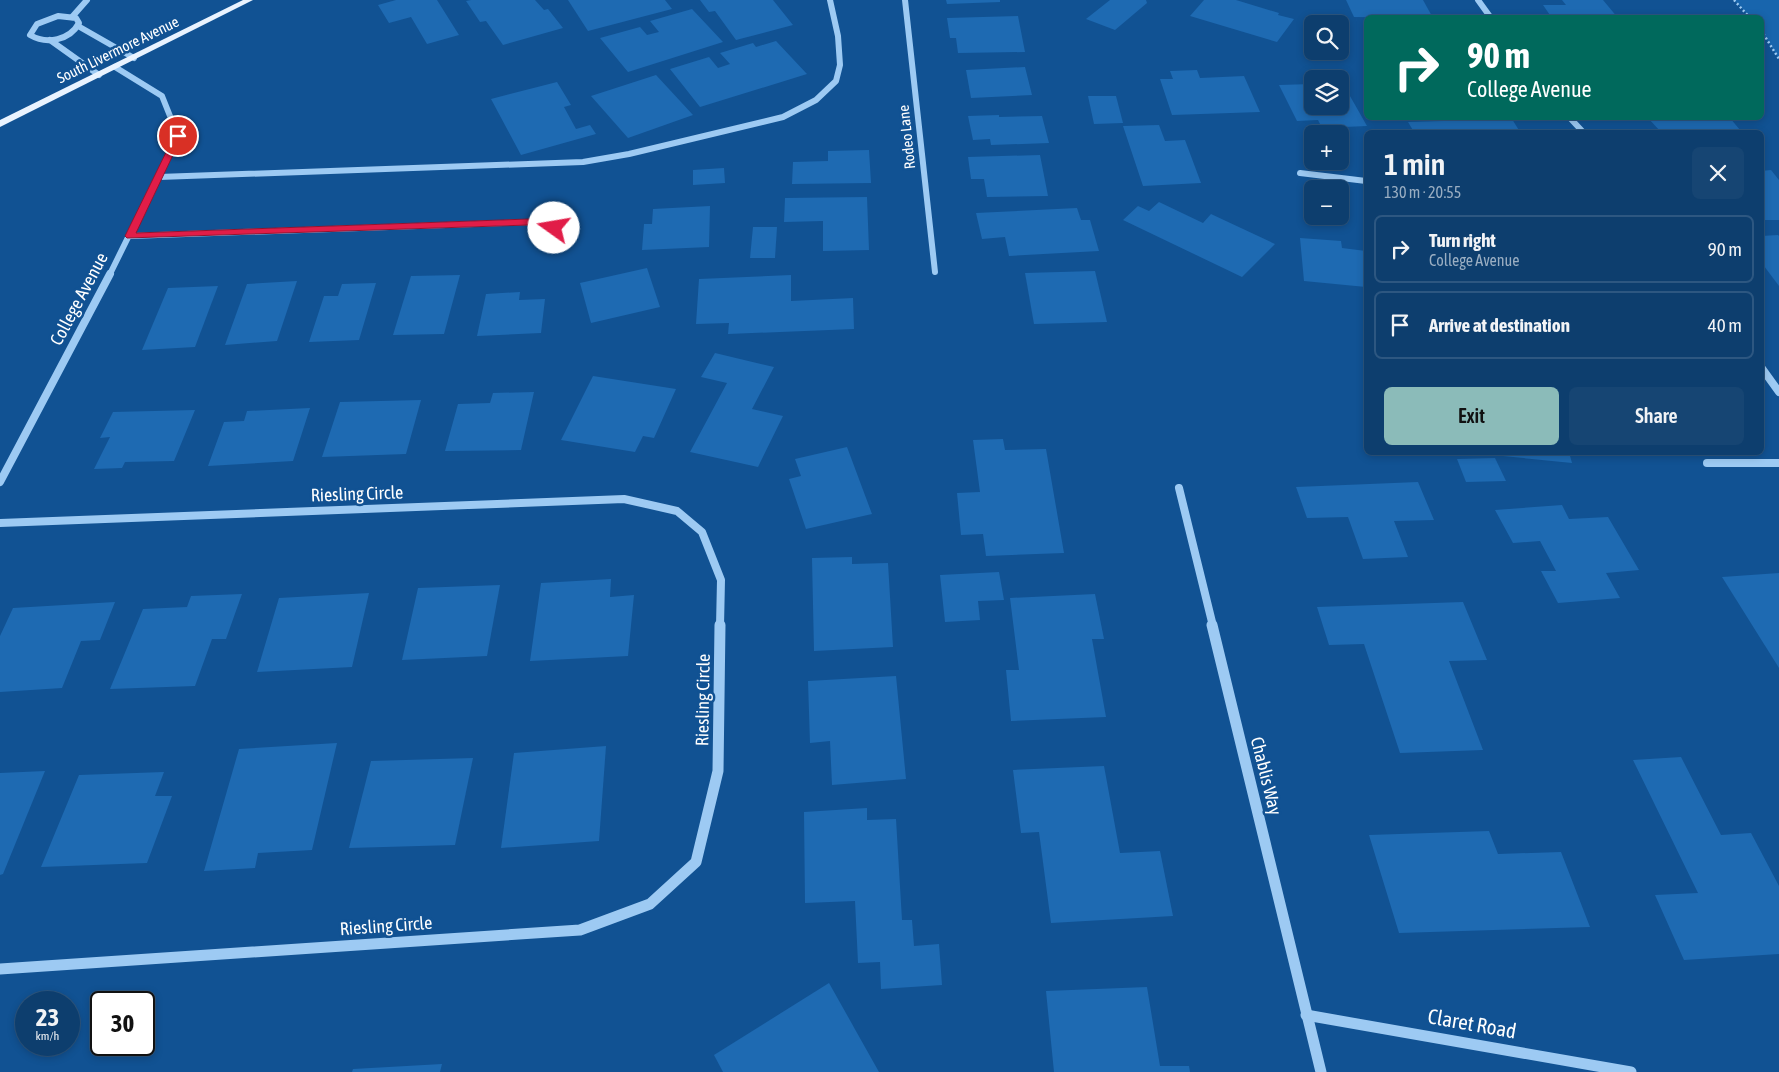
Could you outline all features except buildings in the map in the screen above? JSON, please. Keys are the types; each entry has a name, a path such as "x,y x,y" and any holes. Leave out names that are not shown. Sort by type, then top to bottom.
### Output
{"main road":[{"name":"South Livermore Avenue","path":"0,124 249,0"}],"street":[{"path":"72,17 87,0"},
{"path":"159,177 583,162 629,154 783,117 806,106 827,90 839,73 839,40 830,0"},
{"name":"Rodeo Lane","path":"905,0 935,272"},
{"path":"1478,0 1489,15"},
{"path":"58,16 72,17 78,20 78,26 64,37 50,40 33,38 30,32 43,20 58,16"},
{"path":"78,26 134,58"},
{"path":"50,40 100,75"},
{"name":"College Avenue","path":"0,482 130,236 178,136 162,96 115,67"},
{"path":"1572,120 1582,130"},
{"path":"1300,173 1364,181"},
{"path":"130,236 529,222 554,228"},
{"path":"1764,371 1779,392"},
{"path":"1707,463 1779,462"},
{"name":"Chablis Way","path":"1179,488 1321,1072"},
{"name":"Riesling Circle","path":"0,523 624,499 677,511 702,532 721,580 718,770 696,862 650,904 580,930 0,969"},
{"name":"Claret Road","path":"1306,1016 1631,1072"}],"path":[{"path":"1734,0 1747,15"},
{"path":"1764,35 1779,59"}],"shaded area":[{"path":"1734,0 1779,0 1779,59 1764,35 1764,15 1748,15"}],"route":[{"path":"178,136 130,236 529,222 554,228"}]}
